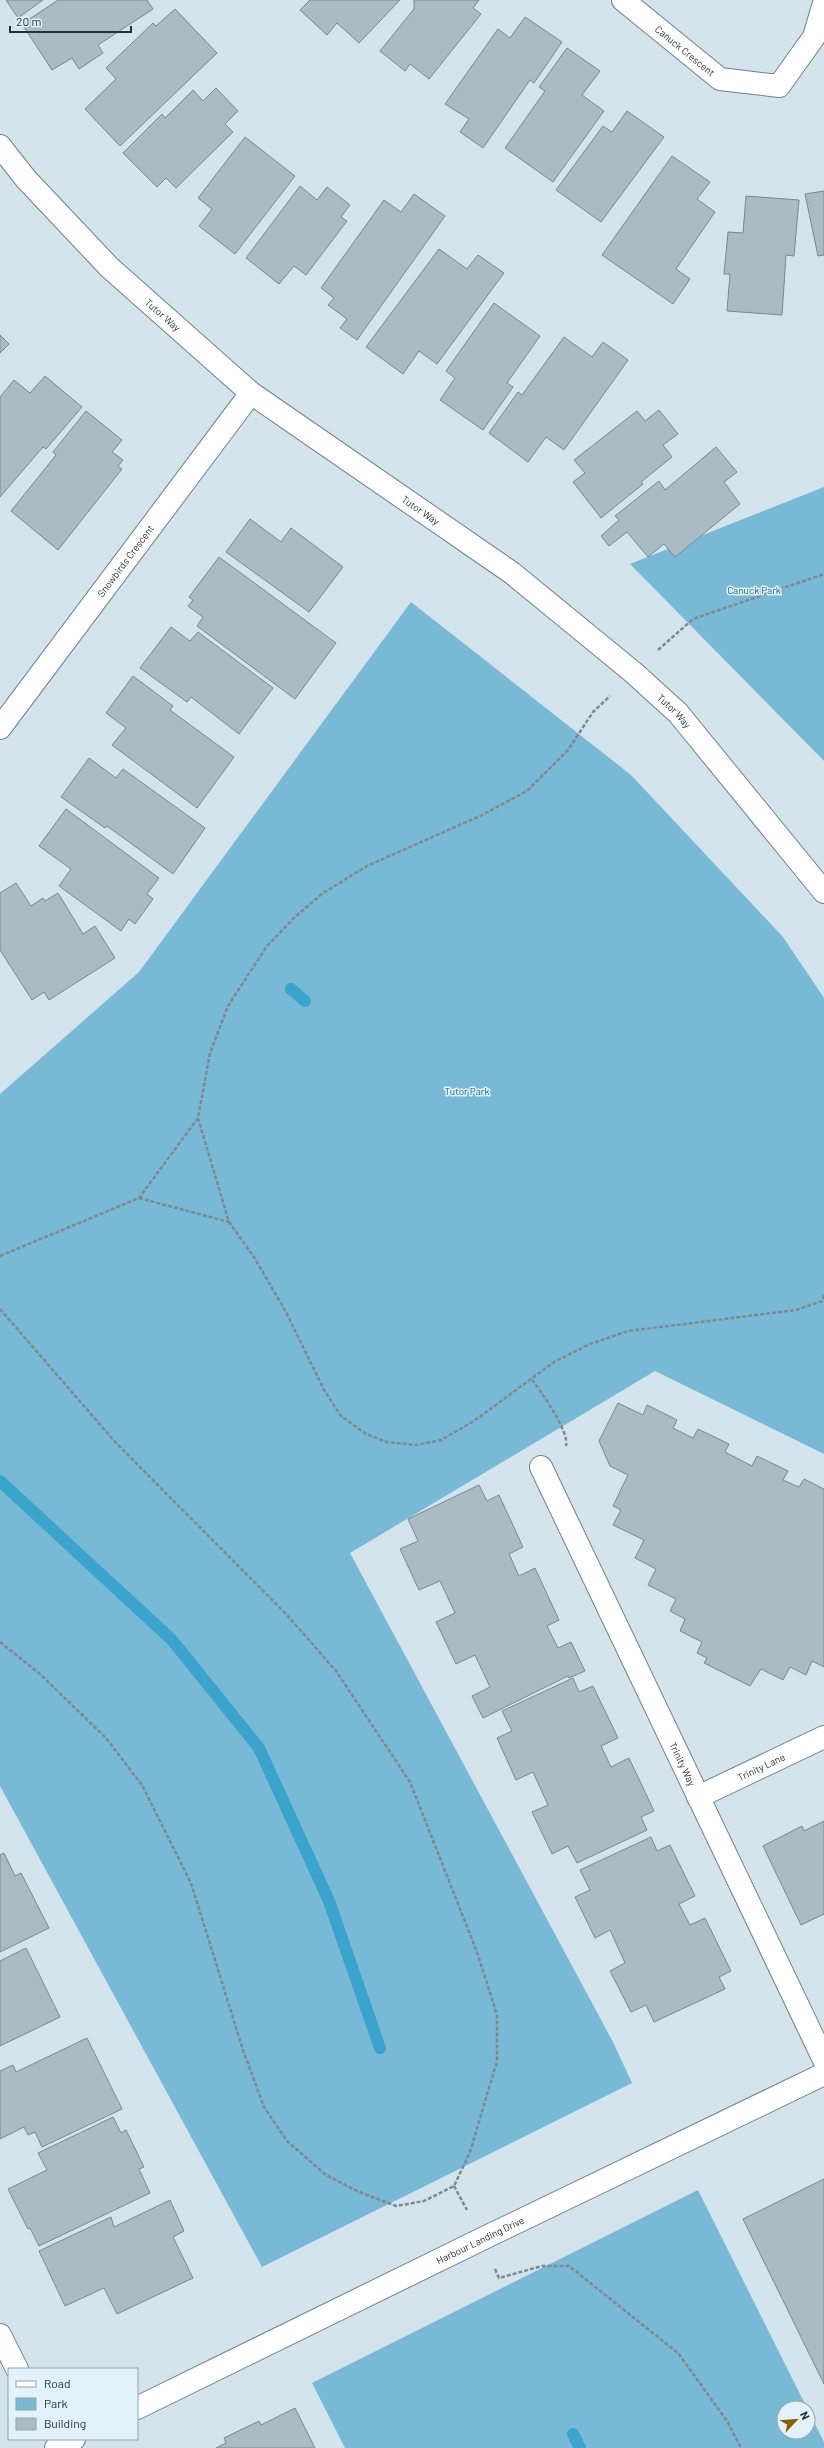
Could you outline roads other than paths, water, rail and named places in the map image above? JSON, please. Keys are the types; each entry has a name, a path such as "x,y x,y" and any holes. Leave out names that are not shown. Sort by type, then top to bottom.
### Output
{"street":[{"name":"Canuck Crescent","path":"623,0 720,79 779,86 814,37 824,3"},
{"name":"Tutor Way","path":"0,146 26,179 109,267 251,393 512,572 634,673 678,713 824,892"},
{"name":"Snowbirds Crescent","path":"0,728 251,393"},
{"name":"Trinity Way","path":"541,1467 824,2060"},
{"name":"Trinity Lane","path":"698,1797 824,1737"},
{"name":"Harbour Landing Drive","path":"138,2408 475,2242 824,2074"},
{"path":"0,2335 16,2368"}],"waterway":[{"path":"291,989 305,1001"},
{"path":"0,1481 172,1640 259,1748 329,1901 380,2048"},
{"path":"573,2434 580,2448"}],"park label":[{"name":"Canuck Park","path":"754,590"},
{"name":"Tutor Park","path":"467,1091"}]}
